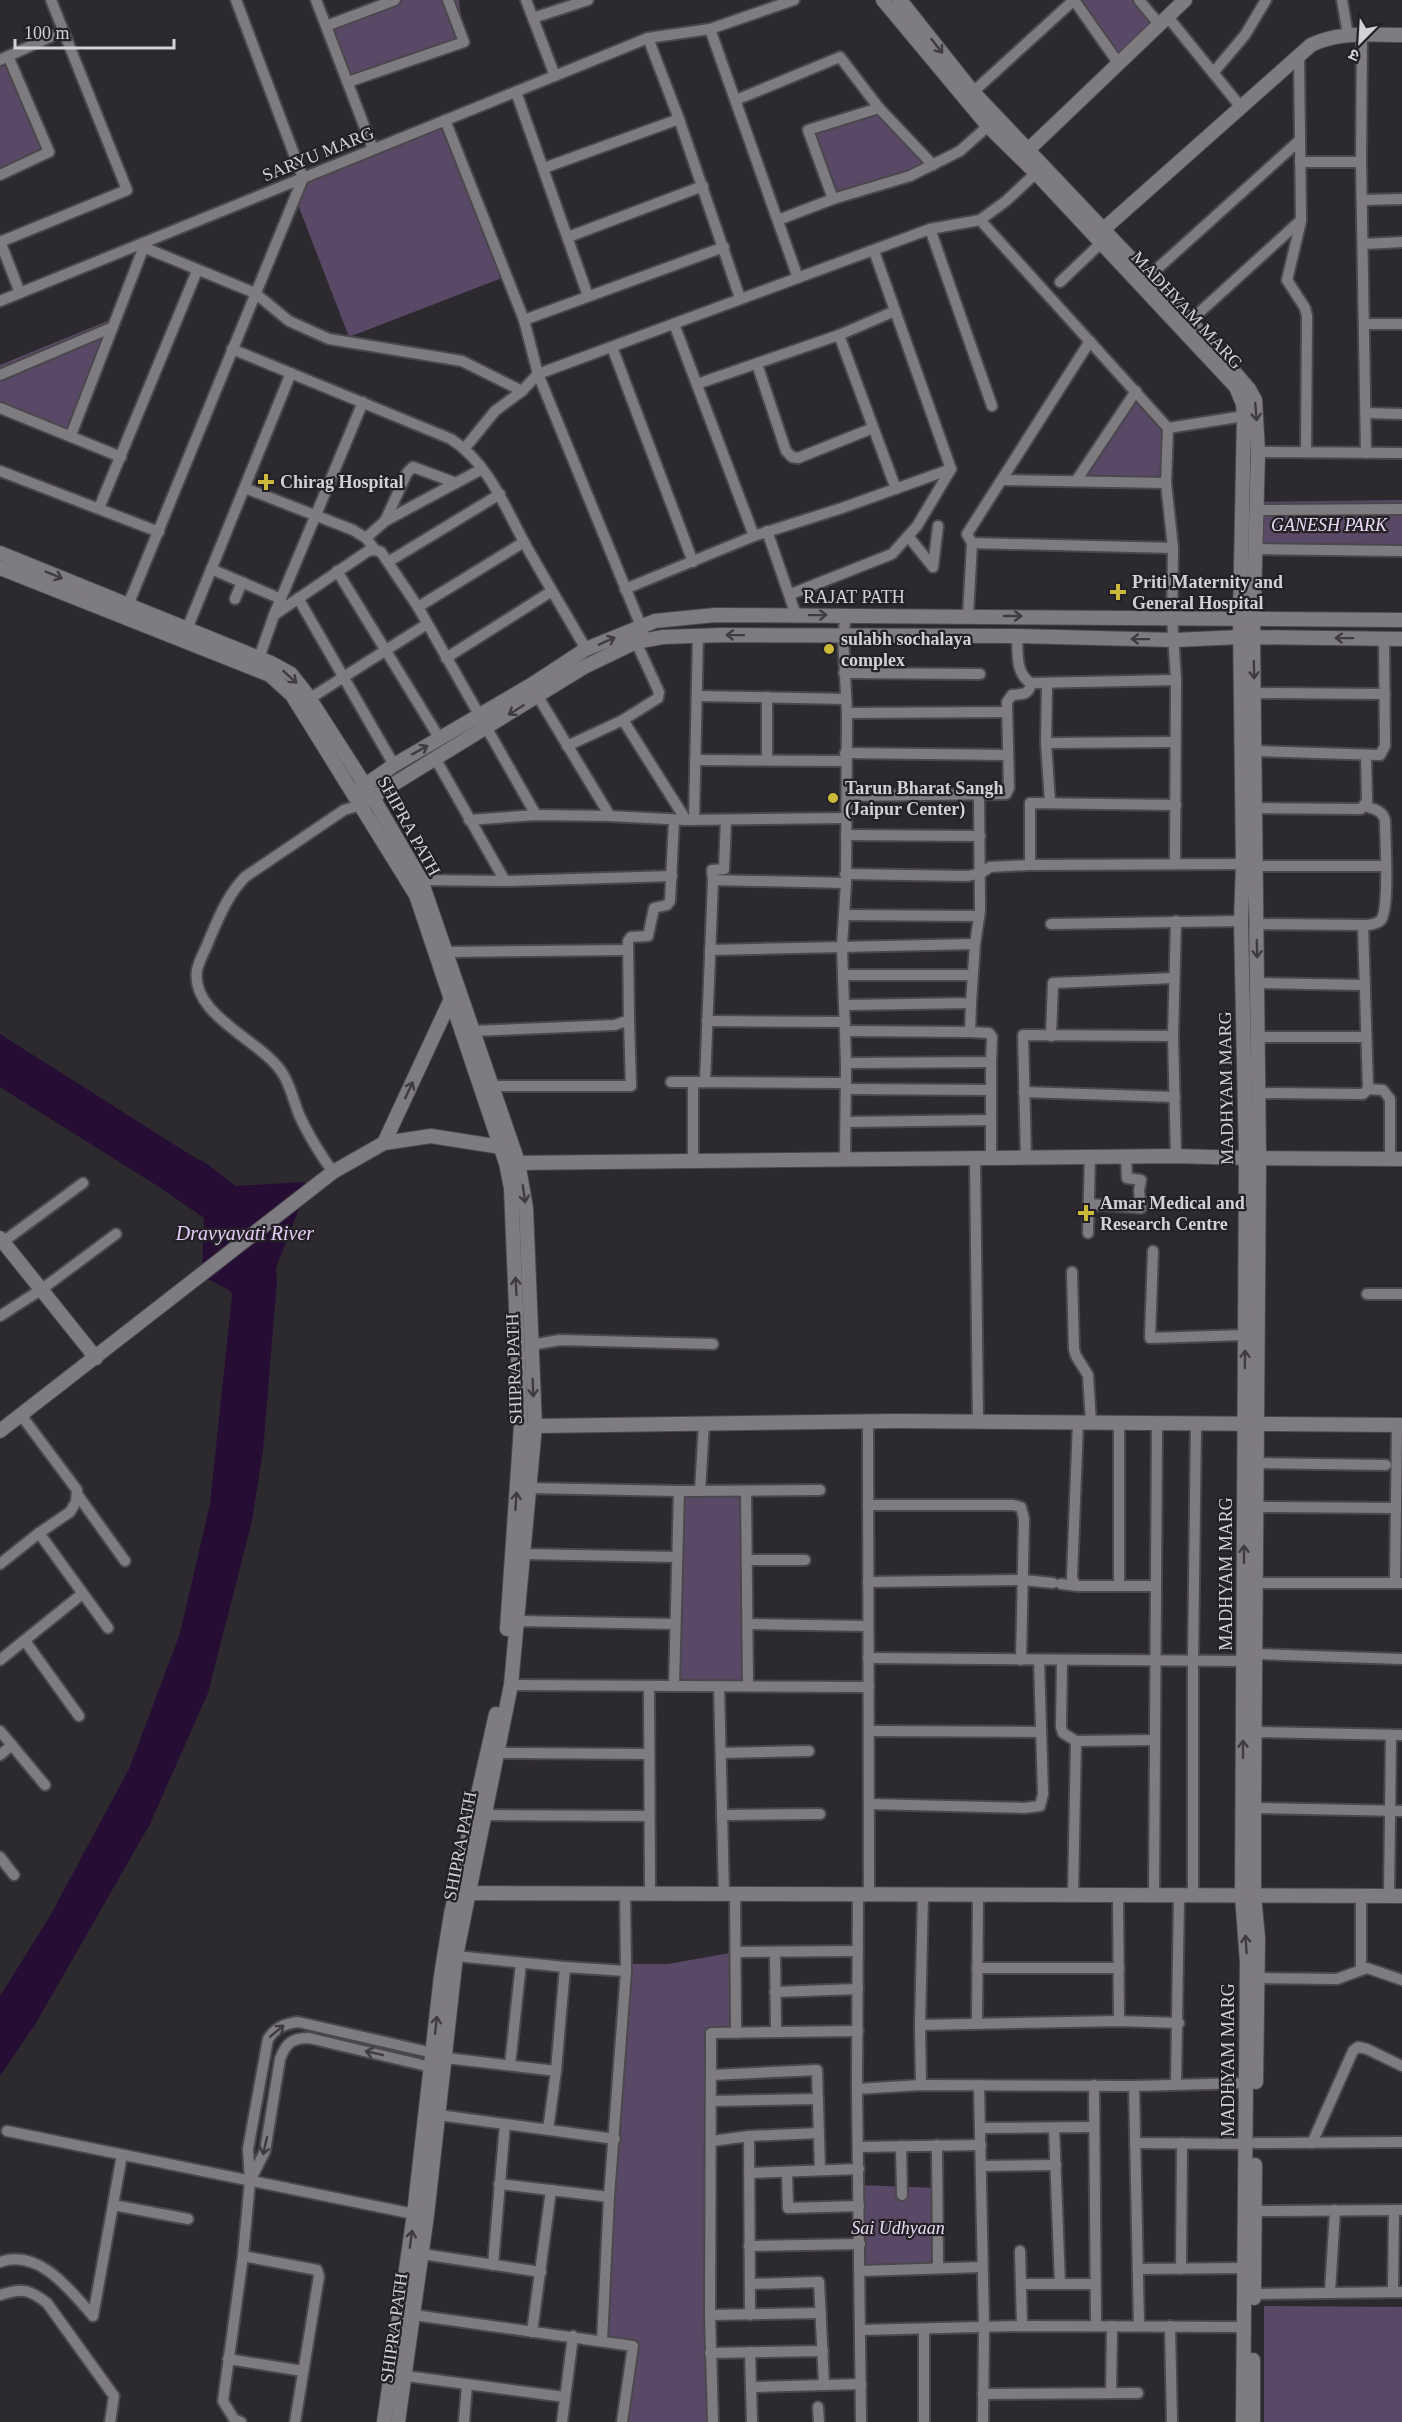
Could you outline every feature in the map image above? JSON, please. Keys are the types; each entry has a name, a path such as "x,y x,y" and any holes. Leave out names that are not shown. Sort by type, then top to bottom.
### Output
{"street":[{"path":"20,293 0,241 127,190 51,0"},
{"path":"128,605 303,178 236,0"},
{"path":"316,0 373,149"},
{"path":"326,26 395,0"},
{"path":"348,82 464,42 448,0"},
{"path":"526,0 555,76"},
{"path":"533,18 588,0"},
{"name":"SARYU MARG","path":"0,301 141,247 373,149 648,38 710,29 794,0"},
{"name":"MADHYAM MARG","path":"883,0 988,126 1099,237 1148,277 1190,321 1249,389 1255,400 1258,452 1255,549 1246,637 1249,865 1256,924 1258,1093 1252,1158 1245,1335 1250,1424 1256,1463 1255,1583 1249,1658 1255,1732 1254,1808 1248,1896 1258,1938 1244,2268 1243,2422"},
{"name":"MADHYAM MARG","path":"900,0 973,92 1027,151 1099,237 1236,387 1243,404 1244,416 1247,618"},
{"path":"973,92 1074,0 1119,64"},
{"path":"1139,0 1163,20 1213,73 1240,106"},
{"path":"1027,151 1185,0"},
{"path":"1213,73 1245,35 1266,0"},
{"path":"1342,0 1348,35"},
{"path":"710,29 798,278"},
{"path":"0,175 49,152 4,58 63,31"},
{"path":"1060,282 1099,237 1240,106 1311,45 1326,38 1348,35 1402,35"},
{"path":"1362,35 1361,162 1366,453"},
{"path":"648,38 703,186 741,298"},
{"path":"1299,56 1300,221 1287,280 1305,308 1307,316 1306,452"},
{"path":"736,99 840,57 879,108 933,165"},
{"path":"516,92 588,296"},
{"path":"833,199 808,130 879,108"},
{"path":"544,168 679,119"},
{"path":"445,120 524,320 537,374 641,625 640,641 659,695 623,720 567,746"},
{"path":"778,220 833,199 880,186 933,165 960,151 988,126"},
{"path":"1148,277 1300,140"},
{"path":"1300,162 1361,162"},
{"path":"465,448 495,411 522,391 537,374 930,229 980,220 1006,201 1036,174"},
{"path":"568,237 703,186"},
{"path":"1363,200 1402,200"},
{"path":"980,220 1168,428 1167,483 1173,548 1172,617 1176,680 1175,864"},
{"path":"1190,321 1300,221"},
{"path":"930,229 992,406"},
{"path":"1364,244 1402,242"},
{"path":"70,435 113,327 141,247 255,293 289,321 329,339 462,361 522,391"},
{"path":"524,320 724,247"},
{"path":"874,251 951,469"},
{"path":"99,508 197,271"},
{"path":"697,384 839,335 895,311"},
{"path":"674,324 754,536"},
{"path":"1365,324 1402,324"},
{"path":"0,375 113,327"},
{"path":"839,335 896,489"},
{"path":"968,616 972,543 967,534 1090,341"},
{"path":"612,347 693,562"},
{"path":"232,349 451,439 465,448 500,494 524,542 586,649"},
{"path":"757,364 786,451 792,458 798,458 873,428"},
{"path":"187,629 291,373"},
{"path":"1076,481 1136,391"},
{"path":"259,658 274,615 363,402"},
{"path":"0,408 121,457"},
{"path":"1366,414 1402,414"},
{"path":"1168,428 1244,416"},
{"path":"1258,452 1402,453"},
{"path":"385,521 407,473 413,467 456,483"},
{"path":"366,538 385,521 482,469"},
{"path":"625,590 767,531 951,469"},
{"path":"790,594 892,554 917,526 951,469"},
{"path":"0,471 159,532"},
{"path":"1002,480 1167,483"},
{"path":"245,488 353,530 366,538 375,550"},
{"path":"388,562 500,494"},
{"path":"1256,510 1402,509"},
{"path":"908,536 933,567 938,526"},
{"path":"767,531 796,615"},
{"path":"418,607 524,542"},
{"path":"972,543 1173,548"},
{"path":"1255,549 1402,551"},
{"path":"274,615 368,551 381,552 418,607 536,815"},
{"name":"SHIPRA PATH","path":"0,553 259,658 291,674 309,699 416,895 501,1147 512,1163 511,1188 521,1426 504,1680 462,1893 456,1956 436,2059 384,2422"},
{"name":"SHIPRA PATH","path":"0,568 270,675 292,695 360,794 372,796 421,879 491,1086 526,1208 535,1426 511,1685 485,1815 441,1976 436,2059 439,2115 406,2376 398,2422"},
{"path":"211,569 281,598"},
{"path":"337,571 440,739"},
{"path":"235,599 242,582"},
{"path":"446,658 552,591"},
{"path":"298,598 394,765"},
{"name":"RAJAT PATH","path":"534,691 586,649 641,625 656,621 715,615 1402,620"},
{"path":"845,1159 846,1063 842,946 846,879 847,713 843,636 846,615"},
{"path":"309,699 427,624"},
{"path":"690,820 695,760 698,636"},
{"name":"RAJAT PATH","path":"372,796 435,758 482,722 534,691 640,641 698,636 1017,636 1175,640 1246,637 1402,639"},
{"path":"1017,636 1019,670 1031,683 1176,680"},
{"name":"MADHYAM MARG","path":"1246,637 1254,693 1255,751 1255,808 1241,921 1252,1158 1247,2083 1255,2211 1253,2422"},
{"path":"1255,751 1380,755 1385,746 1384,639"},
{"path":"844,673 980,674"},
{"path":"846,795 979,795 1002,794 1008,791 1006,712 1008,698 1012,695 1027,693 1031,683"},
{"path":"1047,684 1046,743 1050,802"},
{"path":"534,691 610,816"},
{"path":"1254,693 1385,694"},
{"path":"697,696 845,699"},
{"path":"767,697 767,760"},
{"path":"847,713 1006,712"},
{"path":"623,720 690,820"},
{"name":"RAJAT PATH","path":"360,794 394,765 440,739 482,722"},
{"path":"1046,743 1175,741"},
{"path":"695,760 1007,755"},
{"path":"1255,808 1361,809 1367,801 1366,755"},
{"path":"435,758 505,881"},
{"path":"328,1175 284,1076 270,1057 222,1021 207,1006 199,991 197,970 232,890 245,877 344,810 360,794"},
{"path":"970,1032 972,975 981,873 979,795"},
{"path":"1030,865 1030,803 1176,805"},
{"path":"1256,924 1377,924 1384,912 1385,820 1383,814 1378,810 1365,806"},
{"path":"469,820 536,815 674,820 846,818"},
{"path":"491,1086 631,1086 627,951 631,938 649,935 651,914 654,908 669,903 674,820"},
{"path":"705,1082 712,870 724,868 726,820"},
{"path":"846,835 980,836"},
{"path":"713,880 968,876 981,873 990,867 1030,865 1385,866"},
{"path":"421,879 505,881 672,876"},
{"path":"844,915 978,916"},
{"path":"1176,921 1173,1036 1176,1156"},
{"path":"1051,924 1241,921"},
{"path":"1258,1093 1363,1094 1368,1089 1364,925"},
{"path":"710,950 975,944"},
{"path":"445,951 627,951"},
{"path":"844,975 972,975"},
{"path":"1051,1036 1053,983 1174,978"},
{"path":"1257,984 1364,985"},
{"path":"384,1143 451,999"},
{"path":"845,1005 971,1003"},
{"path":"471,1030 615,1025 629,1020"},
{"path":"707,1021 991,1034 992,1158"},
{"path":"1026,1157 1023,1035 1173,1036"},
{"path":"1258,1036 1366,1037"},
{"path":"846,1063 991,1062"},
{"path":"670,1082 991,1090"},
{"path":"693,1082 693,1161"},
{"path":"512,1163 1090,1156 1396,1159 1390,1098 1383,1090 1368,1089"},
{"path":"1024,1092 1175,1097"},
{"path":"846,1122 990,1120"},
{"path":"0,1431 328,1175 384,1143 431,1136 501,1147"},
{"path":"1088,1233 1090,1156"},
{"path":"1089,1204 1141,1208 1141,1180 1127,1178 1126,1156"},
{"path":"975,1159 978,1422"},
{"path":"84,1184 2,1240 96,1358"},
{"path":"1,1313 42,1289 116,1234"},
{"path":"1153,1251 1150,1338 1245,1335"},
{"path":"1072,1272 1074,1348 1076,1356 1088,1375 1072,1578 1078,1586"},
{"path":"1366,1294 1402,1294"},
{"path":"531,1345 560,1340 713,1344"},
{"path":"0,1564 70,1512 76,1503 77,1490 21,1415"},
{"path":"861,2422 858,1951 869,1804 868,1421"},
{"path":"535,1426 868,1421 1399,1425 1396,1508 1398,1583 1255,1583"},
{"path":"1119,1423 1119,1586"},
{"path":"1155,1896 1157,1423"},
{"path":"700,1491 704,1424"},
{"path":"1194,1896 1193,1661 1196,1424"},
{"path":"1256,1463 1386,1464"},
{"path":"529,1488 679,1491 820,1490"},
{"path":"674,1686 679,1491"},
{"path":"746,1491 748,1686"},
{"path":"77,1494 125,1561"},
{"path":"868,1505 1017,1506 1023,1512 1022,1660"},
{"path":"1256,1507 1396,1508"},
{"path":"39,1533 108,1628"},
{"path":"523,1554 677,1557"},
{"path":"747,1560 805,1560"},
{"path":"868,1582 1023,1580 1078,1586 1156,1586"},
{"path":"0,1660 82,1594"},
{"path":"517,1621 675,1624"},
{"path":"748,1624 868,1626"},
{"path":"24,1641 79,1716"},
{"path":"868,1658 1156,1661 1249,1658 1402,1659"},
{"path":"869,1804 1036,1808 1042,1802 1039,1660"},
{"path":"1062,1660 1061,1727 1063,1733 1076,1741 1155,1740"},
{"path":"511,1685 868,1687"},
{"path":"649,1686 651,1893"},
{"path":"719,1686 723,1815 736,1952 736,2033"},
{"path":"0,1731 45,1785"},
{"path":"869,1731 1041,1732"},
{"path":"462,1893 1396,1896 1390,1811 1396,1735 1255,1732"},
{"path":"1073,1895 1076,1741"},
{"path":"0,1755 12,1745"},
{"path":"721,1753 809,1751"},
{"path":"497,1753 648,1754"},
{"path":"1254,1808 1402,1811"},
{"path":"723,1815 820,1814"},
{"path":"485,1815 649,1816"},
{"path":"0,1857 14,1875"},
{"path":"602,2341 609,2197 626,1971 625,1893"},
{"path":"921,2085 923,1894"},
{"path":"976,2023 978,1895"},
{"path":"1118,1895 1119,2021"},
{"path":"1176,2084 1179,2023 1179,1896"},
{"path":"1360,1896 1361,1969"},
{"path":"736,1952 858,1951"},
{"path":"775,1952 776,2032"},
{"path":"456,1956 626,1971"},
{"path":"510,2065 521,1963"},
{"path":"548,2130 556,2071 565,1967"},
{"path":"977,1968 1119,1968"},
{"path":"1257,1978 1337,1979 1347,1977 1361,1969 1374,1969 1402,1980"},
{"path":"775,1992 858,1989"},
{"path":"920,2025 1119,2021 1179,2023"},
{"path":"241,2422 234,2419 226,2410 223,2401 243,2256 250,2181 248,2149 268,2039 275,2030 285,2024 298,2022 436,2059"},
{"path":"713,2422 710,2353 711,2033 858,2031"},
{"path":"250,2181 265,2151 280,2059 285,2047 295,2038 309,2038 436,2059 556,2071"},
{"path":"1312,2143 1353,2051 1358,2047 1367,2049 1402,2066"},
{"path":"712,2075 817,2070 820,2170"},
{"path":"858,2089 921,2085 1134,2086 1247,2083"},
{"path":"979,2085 984,2327 983,2422"},
{"path":"1094,2085 1096,2326"},
{"path":"1134,2086 1139,2325"},
{"path":"712,2101 818,2099"},
{"path":"439,2115 615,2139"},
{"path":"492,2265 505,2124"},
{"path":"1054,2127 1060,2284"},
{"path":"980,2128 1094,2127"},
{"path":"7,2131 414,2214"},
{"path":"712,2141 749,2136 819,2133"},
{"path":"749,2136 750,2314"},
{"path":"1135,2143 1402,2142"},
{"path":"1181,2269 1182,2143"},
{"path":"937,2145 938,2268"},
{"path":"858,2147 981,2145"},
{"path":"901,2146 902,2196"},
{"path":"0,2262 13,2257 52,2271 93,2316 122,2155"},
{"path":"982,2166 1056,2165"},
{"path":"749,2173 859,2169"},
{"path":"787,2172 786,2207 789,2209 859,2206"},
{"path":"499,2184 609,2197"},
{"path":"532,2332 552,2190"},
{"path":"113,2205 188,2218"},
{"path":"1330,2292 1335,2210"},
{"path":"1254,2294 1397,2291 1398,2210 1255,2211"},
{"path":"749,2246 860,2244"},
{"path":"1020,2251 1022,2326"},
{"path":"422,2254 541,2272"},
{"path":"243,2256 313,2268 317,2271 295,2422"},
{"path":"860,2271 982,2267"},
{"path":"1138,2269 1244,2268"},
{"path":"750,2284 819,2282 824,2385"},
{"path":"1021,2284 1095,2284"},
{"path":"0,2295 18,2289 35,2294 47,2303 114,2396 110,2422"},
{"path":"710,2315 821,2313"},
{"path":"414,2315 633,2346 622,2422"},
{"path":"861,2330 1139,2325 1245,2327"},
{"path":"1111,2393 1112,2326"},
{"path":"1170,2326 1172,2422"},
{"path":"924,2329 924,2422"},
{"path":"562,2422 573,2336"},
{"path":"710,2353 823,2351"},
{"path":"750,2352 752,2422"},
{"path":"228,2360 303,2372"},
{"path":"406,2376 565,2397"},
{"path":"752,2387 861,2384"},
{"path":"464,2422 468,2385"},
{"path":"983,2394 1138,2393"},
{"path":"818,2407 819,2422"}],"green space":[{"path":"395,0 459,0 464,42 348,82 326,26"},
{"path":"1074,0 1139,0 1159,24 1119,64"},
{"path":"8,56 49,152 0,175 0,60"},
{"path":"879,108 933,165 833,199 808,130"},
{"path":"445,120 507,276 349,337 295,197 303,178"},
{"path":"117,317 71,435 0,408 0,365"},
{"path":"1136,391 1168,428 1166,483 1076,481"},
{"name":"GANESH PARK","path":"1402,500 1402,548 1255,548 1257,502"},
{"path":"679,1491 746,1491 748,1686 674,1686"},
{"path":"736,1952 736,2033 712,2033 711,2422 623,2422 633,2346 602,2341 626,1971 631,1970 632,1964 668,1964"},
{"name":"Sai Udhyaan","path":"859,2185 936,2188 936,2268 860,2271"},
{"path":"1264,2306 1402,2307 1402,2422 1264,2422"}],"water":[{"name":"Dravyavati River","path":"0,1034 203,1161 236,1186 305,1182 299,1209 276,1268 277,1281 263,1451 252,1521 208,1693 150,1824 36,2023 0,2076 0,1996 50,1916 129,1769 180,1633 210,1504 232,1295 229,1290 202,1276 204,1218 156,1185 0,1087"}],"place":[{"name":"Chirag Hospital","path":"266,482"},
{"name":"Priti Maternity and General Hospital","path":"1118,592"},
{"name":"sulabh sochalaya complex","path":"829,649"},
{"name":"Tarun Bharat Sangh (Jaipur Center)","path":"833,798"},
{"name":"Amar Medical and Research Centre","path":"1086,1213"}]}
